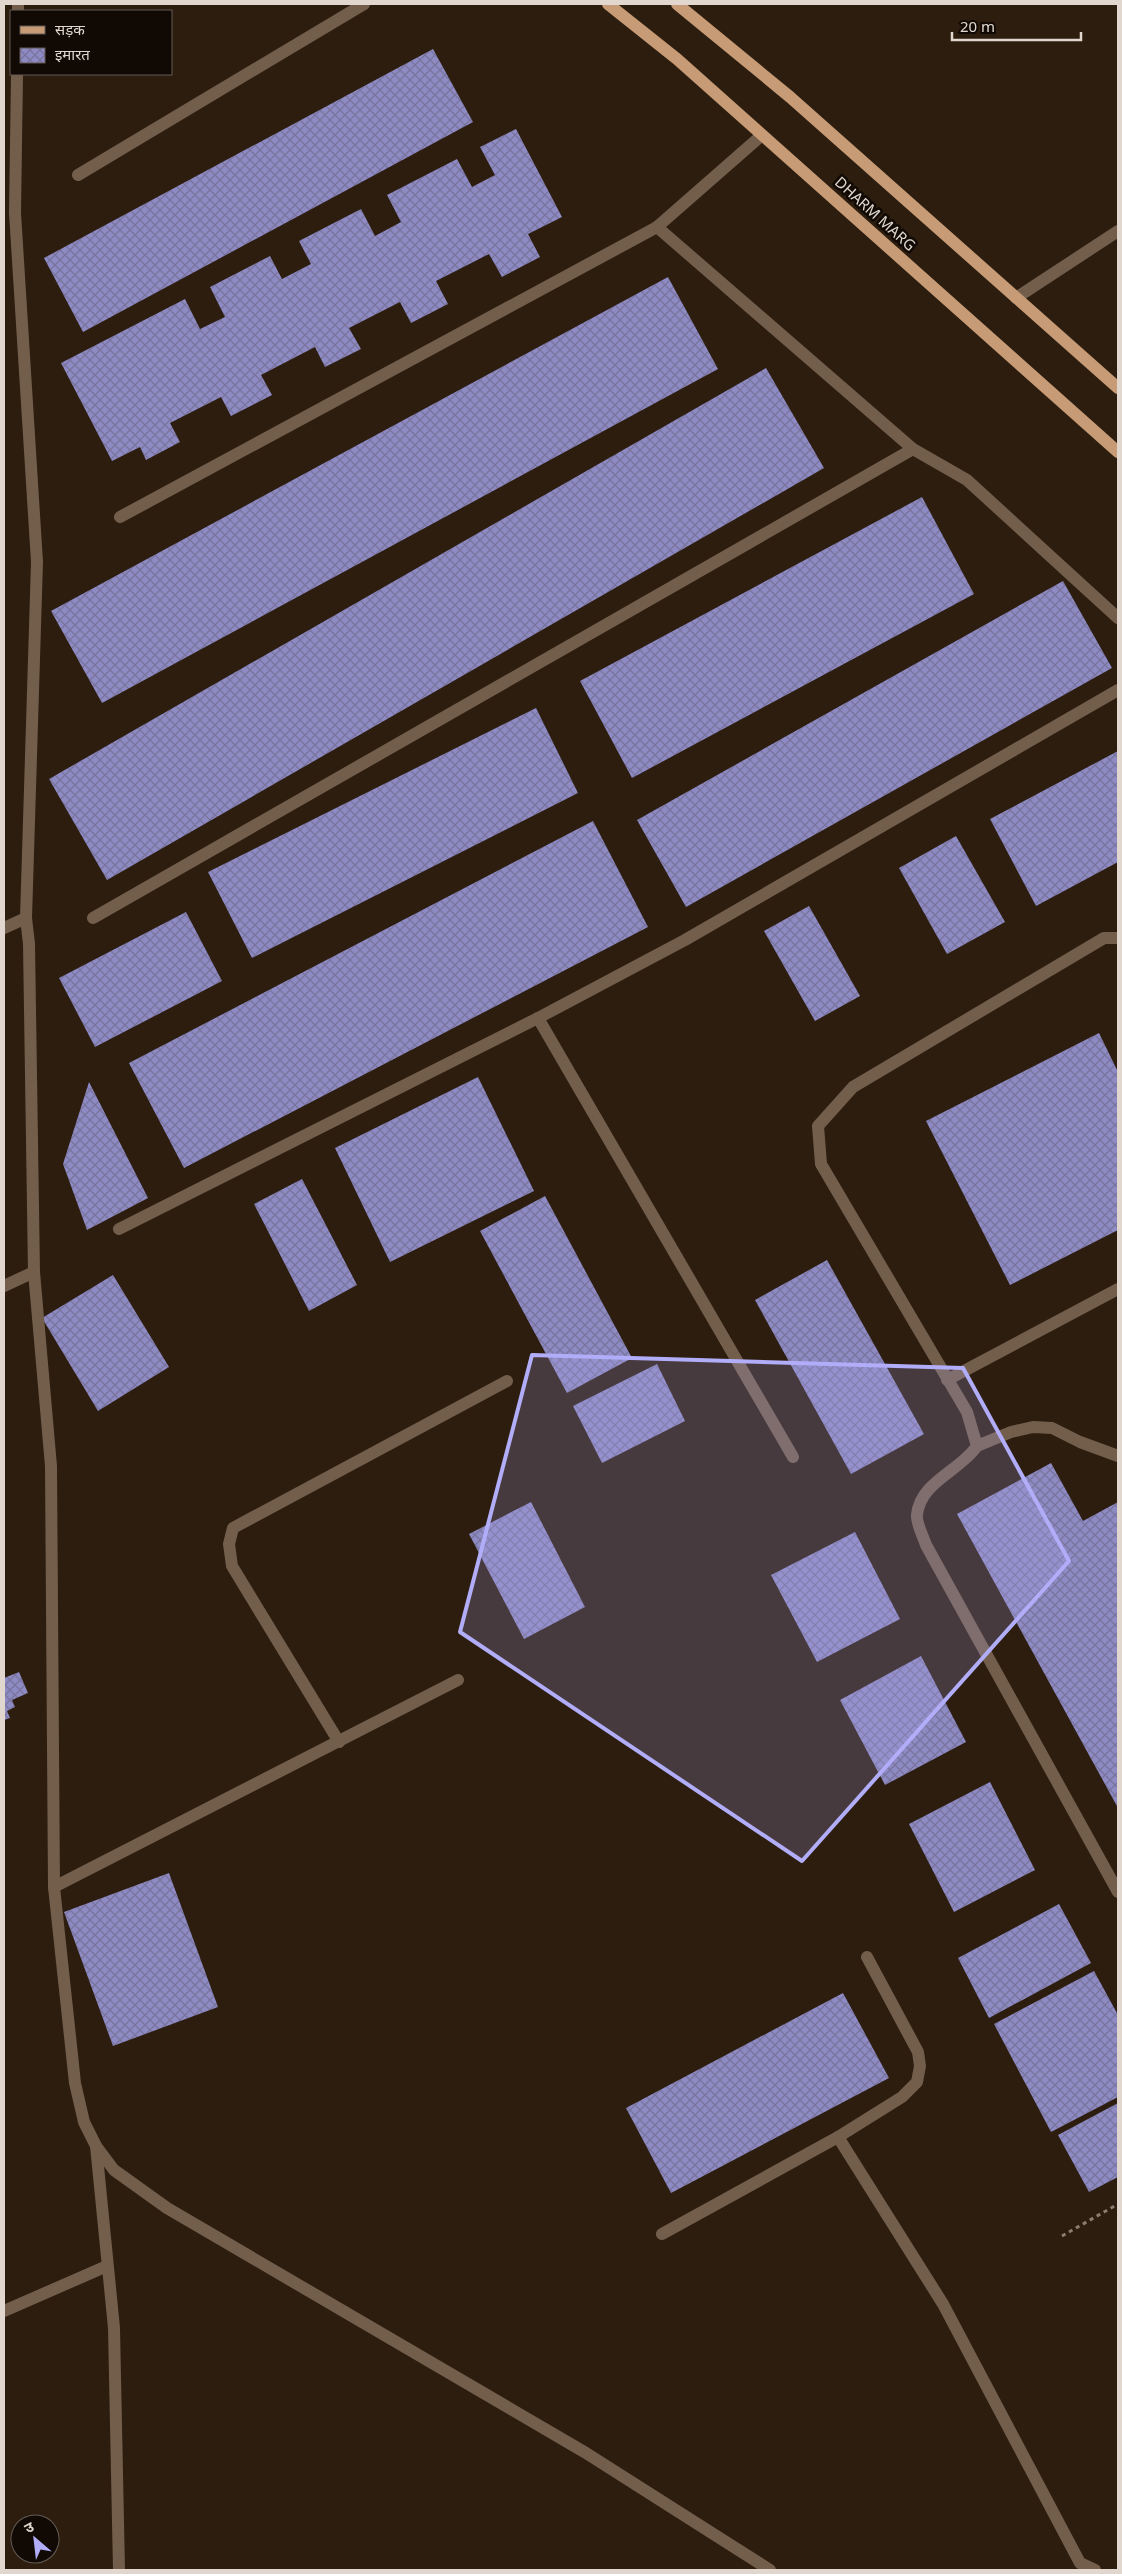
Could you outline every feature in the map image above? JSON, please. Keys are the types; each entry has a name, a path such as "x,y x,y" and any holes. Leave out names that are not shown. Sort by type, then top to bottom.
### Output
{"main road":[{"name":"DHARM MARG","path":"608,4 677,60 1118,452"},
{"name":"DHARM MARG","path":"677,4 790,97 1118,388"}],"street":[{"path":"78,175 364,4"},
{"path":"17,75 10,132 38,562 26,918 29,944 34,1272 51,1466 54,1887 74,2083 84,2122 96,2146 114,2170 167,2208 586,2453 770,2570"},
{"path":"120,517 657,227 762,135"},
{"path":"657,227 913,449 967,480 1118,618"},
{"path":"1016,298 1118,232"},
{"path":"93,918 913,449"},
{"path":"120,1229 538,1018 685,940 1118,690"},
{"path":"4,928 26,918"},
{"path":"977,1446 967,1412 946,1380 821,1164 818,1126 853,1087 1104,938 1118,938"},
{"path":"538,1018 793,1457"},
{"path":"4,1286 34,1272"},
{"path":"946,1380 1118,1289"},
{"path":"338,1742 232,1566 229,1544 233,1528 507,1382"},
{"path":"1118,1456 1052,1428 1033,1427 1011,1432 977,1446 968,1458 925,1491 917,1516 926,1545 1118,1892"},
{"path":"54,1887 458,1680"},
{"path":"662,2234 838,2136 902,2097 917,2082 920,2066 918,2052 867,1957"},
{"path":"838,2136 942,2304 1080,2563 1094,2570"},
{"path":"96,2146 114,2328 119,2570"},
{"path":"4,2311 107,2266"}],"path":[{"path":"1062,2236 1118,2204"}],"highlighted area":[{"path":"532,1355 963,1368 1069,1561 802,1861 460,1632"}],"building":[{"path":"433,49 473,122 83,332 44,258"},
{"path":"516,129 562,217 528,234 540,257 502,277 489,254 436,281 448,304 411,323 400,302 349,328 361,349 325,367 315,347 261,375 272,395 231,416 221,397 170,423 180,442 146,460 140,447 112,461 61,363 185,299 200,329 225,317 210,287 270,256 282,279 311,264 299,241 361,209 375,236 401,222 387,195 457,159 472,187 495,175 480,147"},
{"path":"668,277 718,369 102,703 51,611"},
{"path":"766,368 824,468 107,880 49,779"},
{"path":"922,497 974,594 632,778 580,681"},
{"path":"1063,581 1112,668 686,907 637,820"},
{"path":"536,708 578,793 252,958 208,872"},
{"path":"1118,751 1118,862 1036,906 990,819"},
{"path":"593,821 648,927 184,1168 129,1063"},
{"path":"956,836 1005,922 947,954 899,868"},
{"path":"809,906 860,996 815,1021 764,931"},
{"path":"186,912 222,981 95,1047 59,978"},
{"path":"1099,1033 1118,1072 1118,1230 1010,1285 926,1121"},
{"path":"478,1077 534,1191 390,1262 335,1148"},
{"path":"89,1082 148,1198 87,1230 63,1164"},
{"path":"302,1179 357,1285 309,1311 254,1204"},
{"path":"545,1196 632,1358 567,1393 480,1231"},
{"path":"827,1260 924,1434 851,1474 755,1300"},
{"path":"113,1275 169,1367 98,1411 42,1318"},
{"path":"657,1364 685,1421 602,1463 573,1406"},
{"path":"1051,1463 1083,1521 1118,1502 1118,1808 957,1514"},
{"path":"531,1502 585,1607 524,1639 469,1534"},
{"path":"855,1532 900,1619 817,1662 771,1575"},
{"path":"921,1656 966,1742 885,1785 840,1700"},
{"path":"19,1672 28,1693 12,1700 15,1707 7,1711 10,1718 4,1720 4,1678"},
{"path":"990,1782 1035,1870 954,1912 909,1824"},
{"path":"169,1873 218,2007 113,2046 64,1912"},
{"path":"1059,1904 1091,1963 989,2018 958,1958"},
{"path":"1094,1971 1118,2015 1118,2097 1051,2132 994,2024"},
{"path":"843,1993 889,2078 671,2193 626,2108"},
{"path":"1118,2103 1118,2177 1089,2192 1058,2135"}]}
